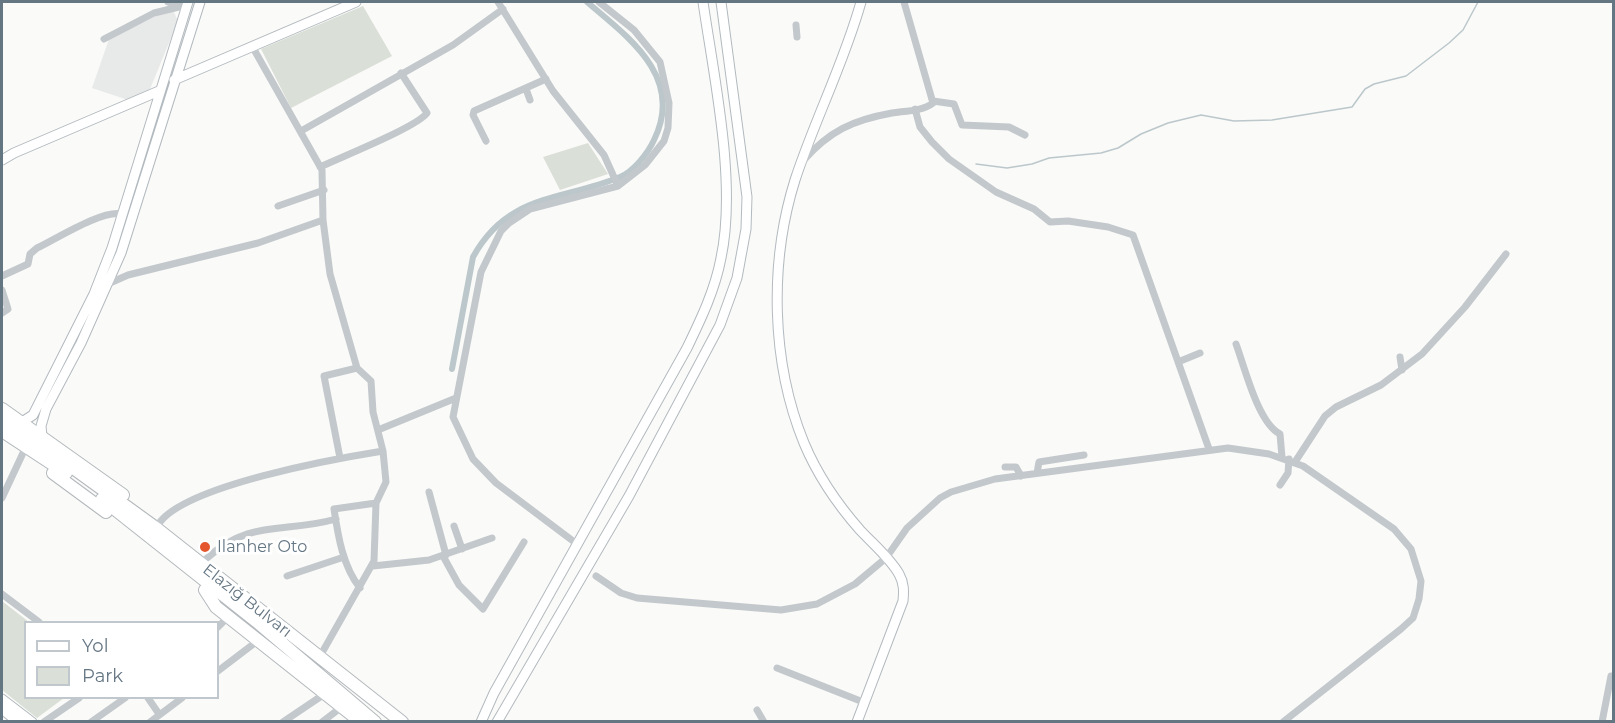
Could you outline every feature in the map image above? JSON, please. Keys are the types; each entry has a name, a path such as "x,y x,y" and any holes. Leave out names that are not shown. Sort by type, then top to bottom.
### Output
{"highway":[{"path":"2,410 42,436 160,522 232,581 257,615"},
{"name":"Elazığ Bulvarı","path":"2,420 40,444 156,528 257,615 375,722"},
{"name":"Elazığ Bulvarı","path":"2,431 88,488 402,722"},
{"path":"2,439 73,486 230,610 257,615"},
{"path":"206,590 216,606 362,722"}],"main road":[{"path":"42,436 40,426 46,409 110,282 200,2"},
{"path":"174,80 356,2"},
{"path":"481,722 687,348 712,293 722,257 726,183 703,2"},
{"path":"497,722 622,507 720,325 737,278 747,207 745,173 721,2"},
{"path":"857,722 903,601 904,588 901,578 851,519 814,463 798,427 788,391 779,339 780,245 788,204 801,163 848,47 861,2"},
{"path":"22,422 33,415 94,294 122,214 187,3"},
{"path":"2,160 23,148 159,90"},
{"path":"605,495 622,507"},
{"path":"2,699 32,722"},
{"path":"2,709 18,722"}],"street":[{"path":"168,2 187,3"},
{"path":"498,2 546,80 604,156 616,181"},
{"path":"578,544 496,483 473,459 453,417 481,272 501,231 530,209 616,181 645,165 664,141 668,128 669,103 664,76 656,56 634,30 599,2"},
{"path":"904,2 924,80 933,101"},
{"path":"104,39 154,13 187,3"},
{"path":"301,131 453,45 503,9"},
{"path":"796,25 797,37"},
{"path":"252,46 320,167 324,190 322,220 330,274 357,368 368,375 371,381 373,412 383,451 386,482 376,503 373,566 319,658"},
{"path":"320,167 407,128 425,117 427,113 401,73"},
{"path":"486,141 478,126 474,111 546,80"},
{"path":"526,89 530,100"},
{"path":"801,163 825,137 836,131 882,115 930,106 933,101"},
{"path":"933,101 954,104 957,118 962,125 1009,127 1025,135"},
{"path":"915,110 920,127 949,159 996,192 1034,209 1050,222 1068,221 1108,227 1133,235 1209,449"},
{"path":"279,207 324,190"},
{"path":"2,276 28,264 30,254 37,248 98,219 122,214"},
{"path":"110,282 258,243 322,220"},
{"path":"1288,460 1325,416 1336,407 1391,374 1402,370 1422,354 1465,307 1506,254"},
{"path":"2,290 8,309 2,312"},
{"path":"1236,344 1260,411 1269,426 1280,434 1288,460 1288,473 1280,485"},
{"path":"1178,362 1200,353"},
{"path":"1400,357 1402,370"},
{"path":"340,458 324,376 357,368"},
{"path":"378,430 456,398"},
{"path":"597,576 621,593 637,598 781,610 817,604 855,584 886,558 907,528 940,498 995,479 1209,449 1228,448 1288,460 1394,529 1411,549 1421,581 1419,599 1413,618 1283,722"},
{"path":"160,522 179,505 198,496 340,458 383,451"},
{"path":"2,498 23,453"},
{"path":"1036,473 1039,462 1084,455"},
{"path":"1005,467 1016,467 1021,476"},
{"path":"429,492 445,556 459,585 483,609 524,542"},
{"path":"360,588 353,580 344,557 336,519 336,507 376,503"},
{"path":"206,559 231,540 254,530 292,528 336,519"},
{"path":"454,526 462,549"},
{"path":"373,566 429,560 492,538"},
{"path":"287,576 344,557"},
{"path":"2,594 38,621"},
{"path":"219,626 229,616"},
{"path":"219,670 260,639"},
{"path":"777,668 863,702"},
{"path":"1602,722 1611,676"},
{"path":"283,722 326,692"},
{"path":"44,722 78,699"},
{"path":"91,722 124,699"},
{"path":"149,699 159,714"},
{"path":"150,722 181,699"},
{"path":"322,722 342,706"},
{"path":"757,710 764,722"}],"shaded area":[{"path":"172,8 178,21 150,89 128,100 92,88 109,39"}],"green space":[{"path":"363,6 392,56 291,108 261,49"},
{"path":"588,143 608,174 560,190 543,157"},
{"path":"2,601 28,621 24,621 24,699 63,699 37,718 2,690"}],"waterway":[{"path":"452,369 473,257 487,236 503,221 538,202 620,177 640,161 654,140 662,117 662,97 657,78 648,60 634,44 587,2"},
{"path":"976,164 1007,168 1032,164 1049,158 1101,153 1118,148 1141,134 1168,123 1201,115 1234,121 1272,120 1352,107 1365,89 1374,84 1406,76 1449,43 1463,30 1478,2"}],"place":[{"name":"Ilanher Oto","path":"205,547"}]}
